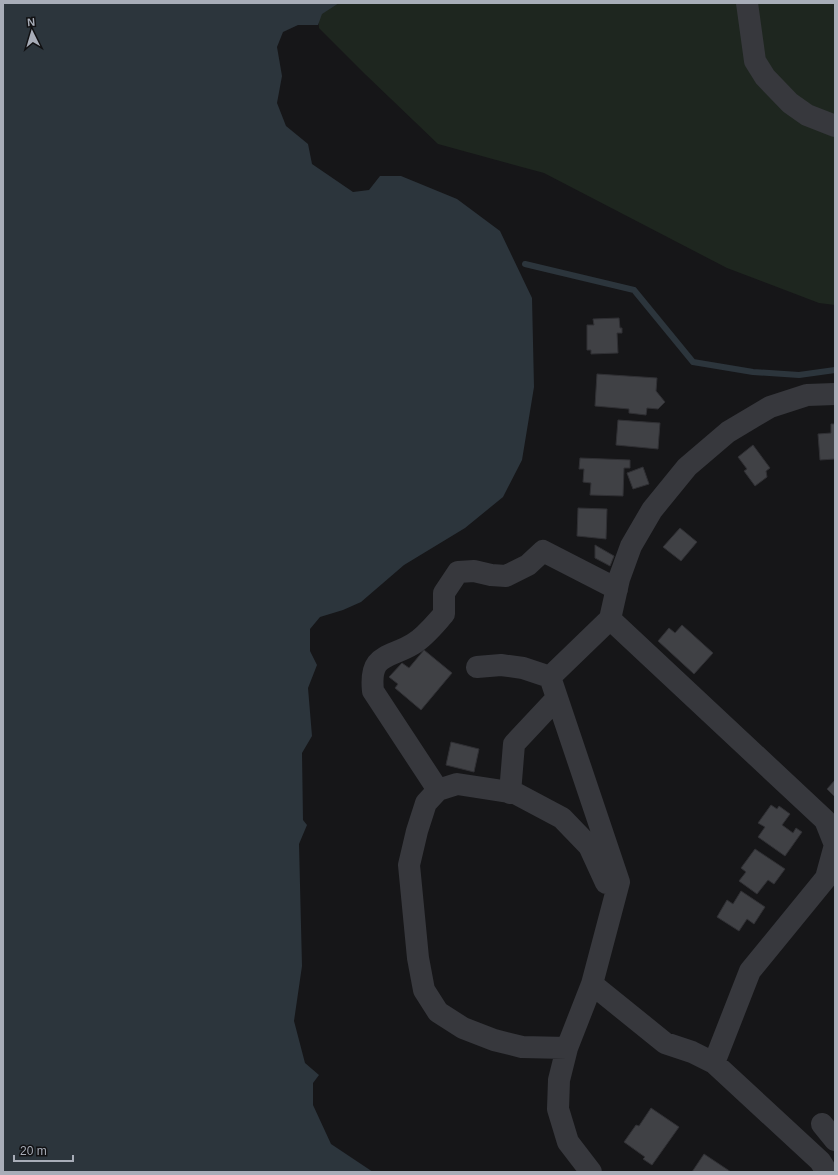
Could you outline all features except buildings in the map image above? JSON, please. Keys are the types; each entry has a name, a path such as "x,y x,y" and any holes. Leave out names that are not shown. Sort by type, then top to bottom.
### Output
{"street":[{"path":"747,3 755,61 765,78 790,104 808,115 835,126"},
{"path":"550,677 610,619 618,583 631,546 652,510 687,467 728,432 770,407 807,395 835,394"},
{"path":"547,538 618,583"},
{"path":"438,790 373,692 371,678 374,667 383,657 414,644 444,614 444,594 458,572 474,571 491,575 506,576 528,565 543,551 618,583"},
{"path":"610,619 825,820 835,845 833,863 826,878 750,971 714,1063"},
{"path":"477,667 501,665 523,668 550,677"},
{"path":"550,677 619,882 592,984 567,1048 559,1080 558,1109 568,1142 591,1172"},
{"path":"510,793 514,744 557,698"},
{"path":"567,1048 522,1047 494,1040 463,1028 438,1012 424,990 418,958 409,865 417,831 426,803 438,790 456,784 515,793 562,818 589,846 614,900"},
{"path":"592,984 665,1043 692,1052 714,1063 820,1161 827,1172"}],"shaded area":[{"path":"3,3 339,3 322,14 318,25 298,25 283,32 277,47 282,76 277,103 286,126 308,144 312,164 353,192 369,190 380,176 401,176 457,199 500,231 532,298 534,387 522,460 503,497 465,528 404,565 361,602 343,610 320,617 310,629 310,651 317,665 308,688 312,736 302,753 303,820 307,825 299,844 302,966 294,1021 305,1063 319,1075 313,1083 313,1105 331,1144 373,1172 3,1172"},
{"path":"317,3 835,3 835,305 819,303 727,268 544,173 438,144 319,28"}],"waterway":[{"path":"525,264 634,290 693,362 753,372 799,375 835,370"}]}
